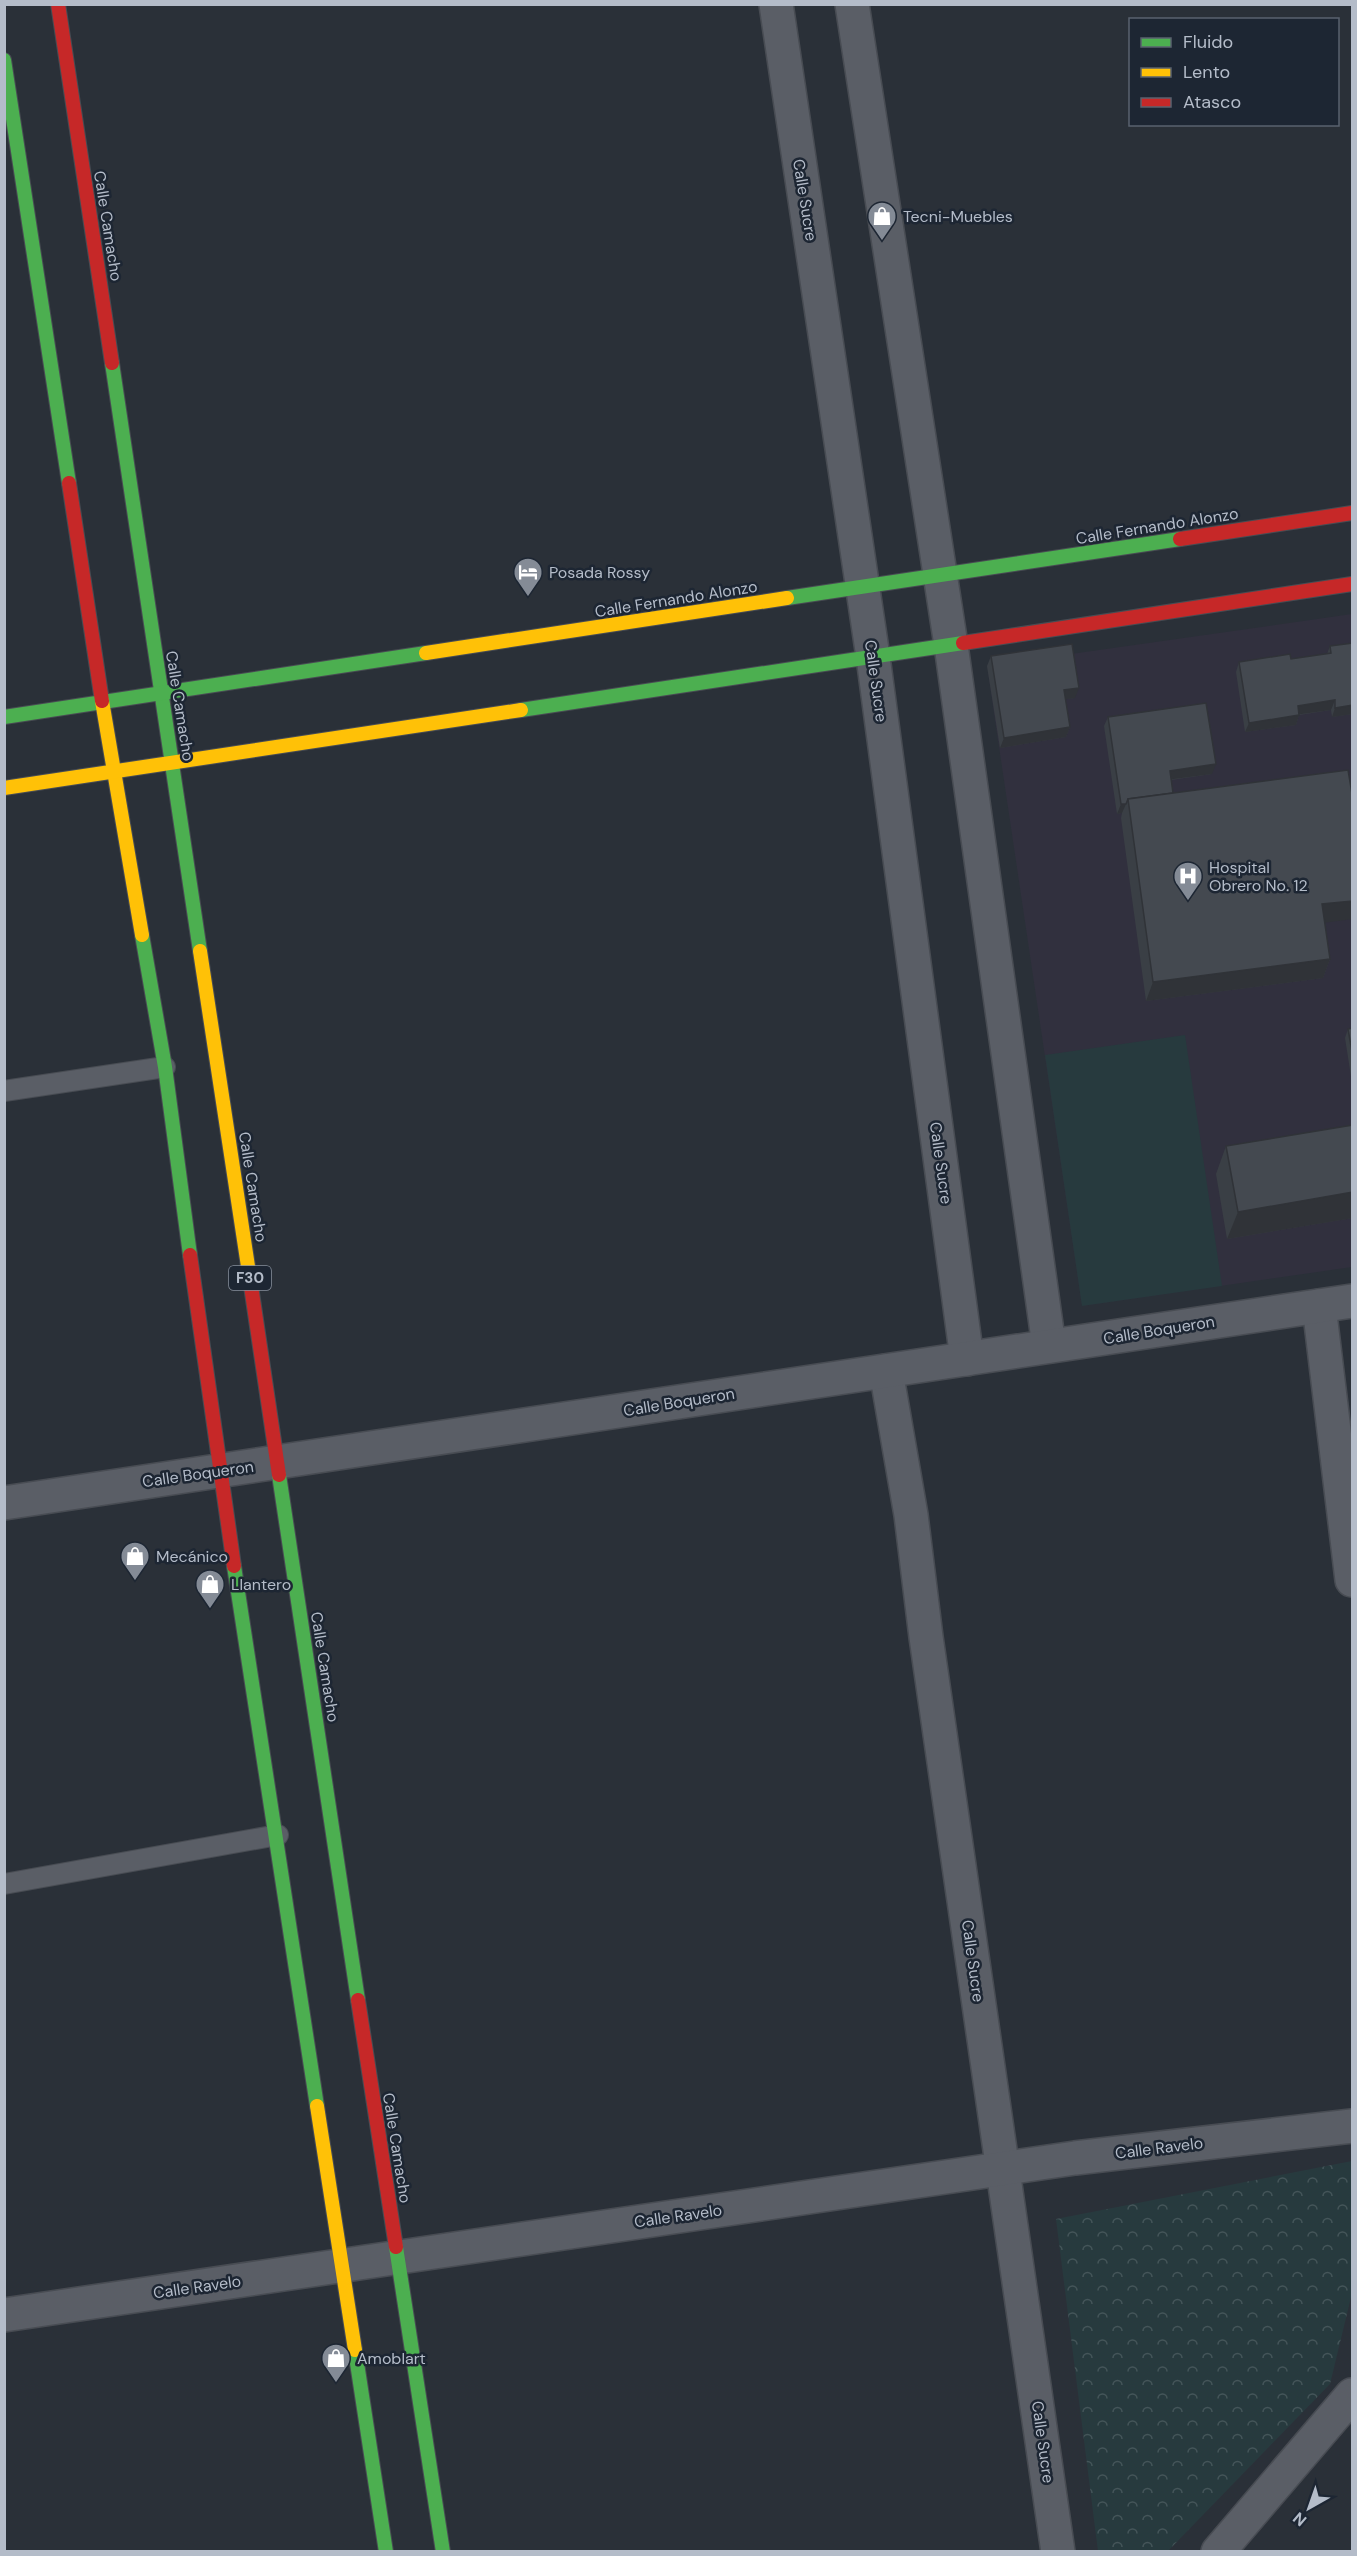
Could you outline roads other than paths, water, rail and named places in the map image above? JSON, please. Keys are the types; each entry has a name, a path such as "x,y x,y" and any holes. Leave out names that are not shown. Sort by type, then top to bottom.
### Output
{"main road":[{"name":"Calle Camacho","path":"58,4 443,2552"},
{"path":"4,60 113,772 165,1067 219,1471 278,1835 341,2266 386,2552"},
{"name":"Calle Fernando Alonzo","path":"4,717 1353,513"},
{"path":"4,788 1353,584"}],"street":[{"name":"Calle Sucre","path":"776,4 873,657 968,1359"},
{"path":"852,4 951,645 1049,1346"},
{"name":"Calle Boqueron","path":"4,1503 1353,1301"},
{"path":"1318,1306 1353,1581"},
{"name":"Calle Sucre","path":"886,1371 911,1515 926,1637 1058,2552"},
{"name":"Calle Ravelo","path":"4,2315 1003,2168 1353,2126"},
{"path":"1218,2552 1353,2395"}],"lane":[{"path":"4,1091 165,1067"},
{"path":"4,1884 278,1835"}],"place":[{"name":"Tecni-Muebles","path":"882,242"},
{"name":"Posada Rossy","path":"528,598"},
{"name":"Hospital Obrero No. 12","path":"1188,902"},
{"name":"Mecánico","path":"135,1582"},
{"name":"Llantero","path":"210,1610"},
{"name":"Amoblart","path":"336,2384"}]}
